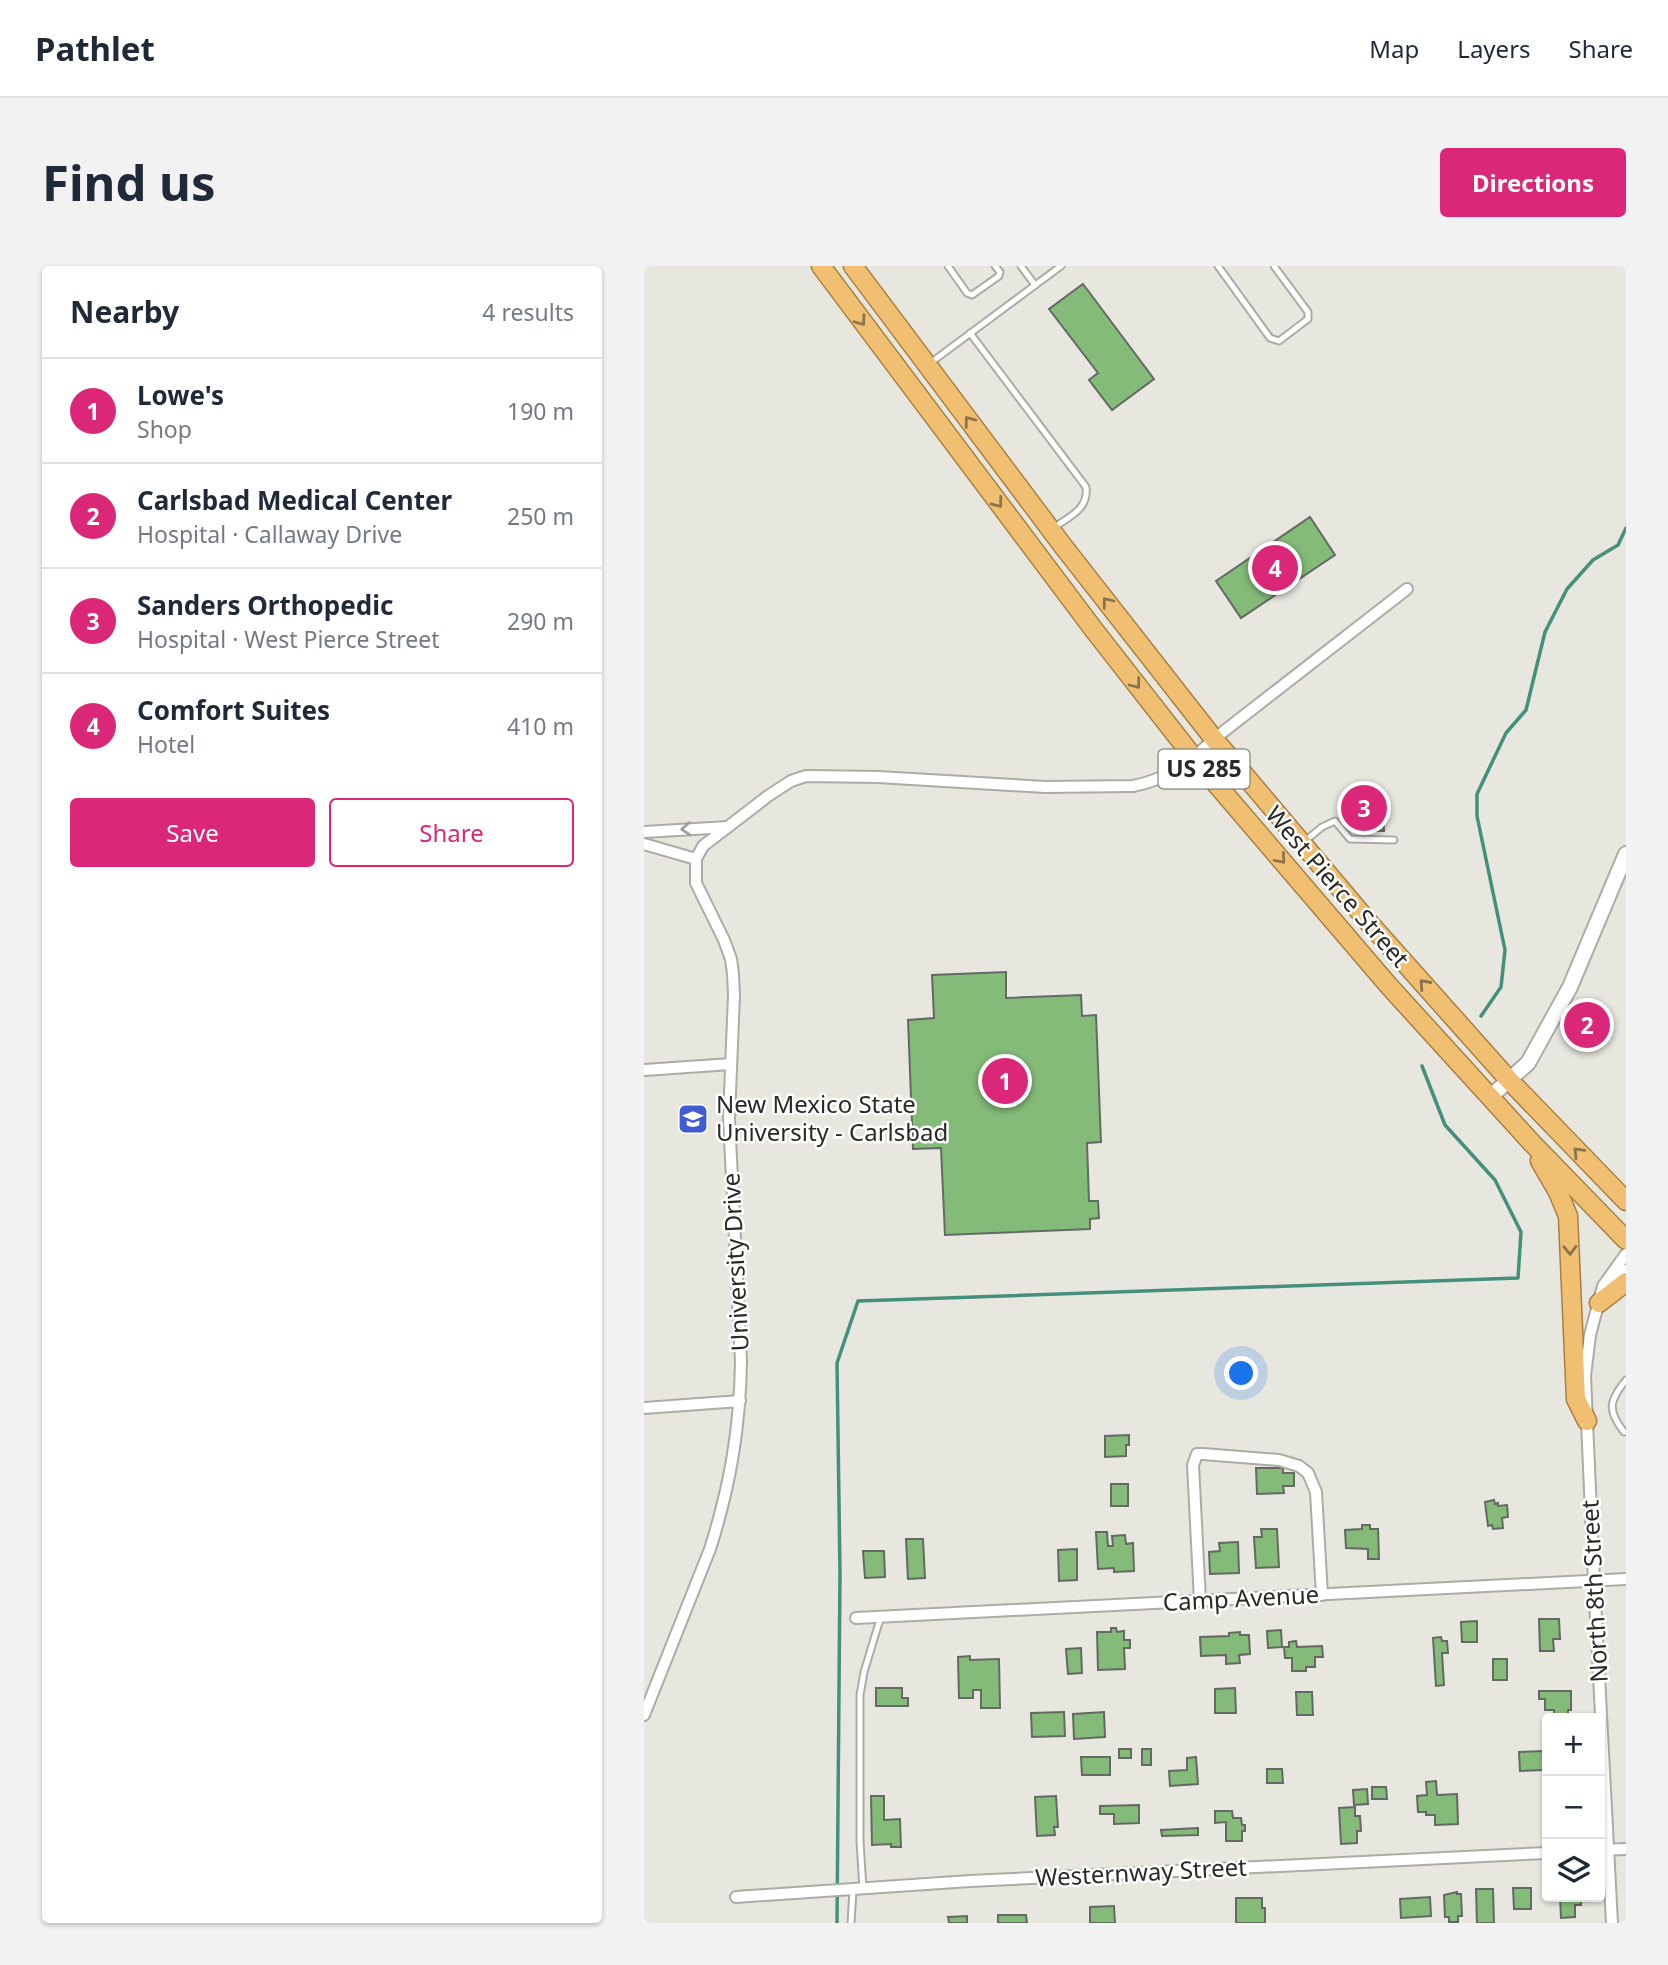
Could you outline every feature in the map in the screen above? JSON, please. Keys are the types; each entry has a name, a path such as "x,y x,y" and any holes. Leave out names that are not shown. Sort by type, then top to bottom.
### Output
{"highway":[{"name":"West Pierce Street","path":"821,266 1086,620 1194,758 1389,986 1531,1142 1626,1240"},
{"name":"West Pierce Street","path":"853,266 1051,530 1214,739 1371,925 1509,1080 1626,1201"},
{"path":"906,381 927,365"},
{"path":"1531,1142 1568,1216 1576,1399 1587,1421"},
{"path":"1599,1303 1626,1282"}],"street":[{"path":"644,844 696,859 703,846 768,796 791,781 806,776 878,777 1045,787 1133,786 1160,778 1194,758 1214,739 1407,589"},
{"path":"644,832 728,827"},
{"path":"1490,1097 1528,1063 1570,987 1626,854"},
{"name":"University Drive","path":"644,1715 719,1522 734,1457 740,1401 741,1362 729,1118 734,995 731,959 717,922 696,883 696,859"},
{"path":"644,1070 731,1064"},
{"name":"North 8th Street","path":"1604,1839 1586,1361 1603,1286 1626,1254"},
{"name":"North 8th Street","path":"1599,1303 1612,1283 1626,1270"},
{"path":"644,1408 740,1401"},
{"path":"1200,1601 1194,1465 1197,1454 1293,1463 1308,1473 1316,1492 1322,1595"},
{"name":"Camp Avenue","path":"856,1618 1626,1579"},
{"path":"1605,1850 1626,1849"},
{"name":"Westernway Street","path":"736,1897 970,1881 1542,1853"},
{"name":"North 8th Street","path":"1605,1859 1612,1923"}],"lane":[{"path":"948,266 967,293 972,295 999,276 1000,272 995,266"},
{"path":"1021,266 1035,285"},
{"path":"927,365 1061,266"},
{"path":"1218,266 1270,338 1279,341 1308,319 1308,312 1274,266"},
{"path":"970,333 1086,487 1088,496 1083,507 1051,530"},
{"path":"1302,843 1322,827 1335,821 1349,839 1394,840"},
{"path":"1624,1432 1612,1412 1611,1401 1626,1380"},
{"path":"851,1923 860,1841 860,1695 880,1616"}],"building":[{"path":"1083,284 1154,379 1112,410 1089,380 1098,373 1049,309"},
{"path":"1310,517 1335,555 1241,618 1216,581"},
{"path":"1345,800 1382,800 1384,831 1353,830 1353,823 1349,818 1345,818"},
{"path":"1006,972 1006,998 1081,995 1082,1016 1096,1015 1101,1142 1087,1143 1089,1201 1098,1201 1099,1218 1090,1219 1090,1229 945,1235 941,1148 913,1149 908,1020 934,1018 932,975"},
{"path":"1129,1435 1126,1456 1105,1457 1105,1436"},
{"path":"1256,1468 1283,1468 1283,1473 1294,1473 1294,1486 1283,1486 1284,1493 1257,1494"},
{"path":"1111,1484 1128,1484 1128,1506 1111,1506"},
{"path":"1494,1500 1498,1506 1507,1505 1508,1517 1502,1518 1503,1528 1493,1529 1492,1525 1488,1526 1485,1502"},
{"path":"1362,1525 1378,1529 1379,1559 1368,1559 1368,1549 1346,1548 1345,1530 1362,1529"},
{"path":"1261,1529 1277,1529 1279,1567 1256,1568 1254,1537 1262,1537"},
{"path":"1096,1532 1107,1532 1108,1546 1113,1546 1112,1536 1125,1535 1126,1544 1133,1543 1134,1571 1114,1572 1114,1568 1098,1569"},
{"path":"906,1539 923,1539 925,1578 908,1579"},
{"path":"1238,1542 1239,1573 1210,1574 1209,1552 1220,1551 1219,1543"},
{"path":"1077,1549 1077,1580 1059,1581 1058,1550"},
{"path":"863,1551 884,1551 885,1577 865,1578"},
{"path":"1539,1619 1559,1619 1560,1639 1553,1639 1554,1651 1540,1651"},
{"path":"1477,1621 1477,1642 1462,1642 1461,1622"},
{"path":"1111,1628 1116,1628 1117,1632 1124,1631 1124,1640 1130,1640 1130,1648 1124,1648 1125,1669 1098,1670 1097,1632 1111,1632"},
{"path":"1281,1630 1282,1647 1268,1648 1267,1631"},
{"path":"1240,1632 1240,1635 1249,1635 1250,1654 1239,1655 1240,1663 1226,1664 1226,1655 1201,1656 1200,1637 1229,1636 1229,1633"},
{"path":"1441,1637 1442,1641 1447,1641 1448,1653 1442,1653 1444,1685 1436,1686 1433,1638"},
{"path":"1296,1641 1297,1647 1322,1646 1323,1657 1315,1657 1315,1667 1306,1667 1306,1671 1292,1671 1292,1658 1285,1658 1284,1647 1289,1647 1289,1642"},
{"path":"1081,1648 1082,1673 1068,1674 1066,1649"},
{"path":"970,1656 970,1660 999,1659 1000,1708 981,1708 981,1690 973,1690 973,1698 959,1698 958,1657"},
{"path":"1493,1659 1507,1659 1507,1680 1493,1680"},
{"path":"876,1688 902,1688 902,1698 908,1698 908,1706 876,1706"},
{"path":"1235,1688 1236,1713 1215,1713 1215,1689"},
{"path":"1539,1691 1571,1691 1571,1710 1568,1710 1568,1713 1554,1713 1554,1710 1545,1710 1545,1699 1539,1699"},
{"path":"1296,1692 1312,1692 1313,1715 1297,1715"},
{"path":"1064,1712 1065,1736 1032,1737 1031,1713"},
{"path":"1104,1712 1105,1737 1074,1739 1073,1714"},
{"path":"1119,1749 1131,1749 1131,1758 1119,1758"},
{"path":"1142,1749 1151,1749 1151,1765 1142,1765"},
{"path":"1542,1751 1542,1770 1520,1771 1519,1752"},
{"path":"1081,1757 1110,1757 1110,1775 1082,1775"},
{"path":"1196,1757 1198,1784 1170,1786 1169,1771 1187,1770 1187,1758"},
{"path":"1267,1769 1282,1769 1283,1783 1267,1783"},
{"path":"1436,1781 1437,1795 1457,1794 1458,1824 1435,1825 1435,1815 1418,1812 1417,1796 1427,1795 1426,1782"},
{"path":"1372,1787 1386,1787 1387,1799 1372,1799"},
{"path":"1367,1789 1368,1804 1354,1805 1353,1790"},
{"path":"871,1796 884,1796 884,1820 900,1819 901,1847 891,1847 891,1844 872,1845"},
{"path":"1056,1796 1058,1827 1054,1827 1055,1835 1037,1836 1035,1797"},
{"path":"1139,1805 1139,1823 1114,1824 1114,1814 1100,1814 1100,1806"},
{"path":"1355,1807 1355,1816 1360,1816 1361,1831 1357,1831 1357,1843 1341,1844 1339,1808"},
{"path":"1215,1811 1232,1811 1233,1818 1241,1818 1242,1825 1245,1825 1242,1841 1226,1841 1226,1822 1215,1823"},
{"path":"1198,1828 1198,1835 1162,1836 1161,1830"},
{"path":"1513,1888 1531,1888 1531,1909 1514,1909"},
{"path":"1476,1889 1493,1889 1494,1923 1477,1923"},
{"path":"1457,1892 1461,1894 1462,1916 1458,1916 1458,1922 1449,1922 1449,1917 1445,1917 1444,1895"},
{"path":"1430,1897 1431,1916 1401,1918 1400,1899"},
{"path":"1236,1898 1262,1898 1265,1923 1236,1923"},
{"path":"1560,1902 1581,1902 1581,1905 1575,1905 1575,1917 1561,1918"},
{"path":"1114,1906 1115,1923 1090,1923 1090,1907"},
{"path":"998,1915 1026,1915 1027,1923 998,1923"},
{"path":"967,1916 967,1923 949,1923 948,1917"}],"waterway":[{"path":"1481,1016 1501,987 1505,950 1477,816 1477,794 1506,733 1526,710 1545,632 1567,589 1593,560 1618,545 1626,528"},
{"path":"837,1923 840,1573 837,1363 858,1301 1518,1278 1521,1232 1495,1180 1445,1125 1422,1066"}],"place":[{"name":"Comfort Suites","path":"1275,568"},
{"name":"Sanders Orthopedic","path":"1364,808"},
{"name":"Carlsbad Medical Center","path":"1587,1025"},
{"name":"Lowe's","path":"1005,1081"},
{"name":"New Mexico State University - Carlsbad","path":"693,1119"}]}
